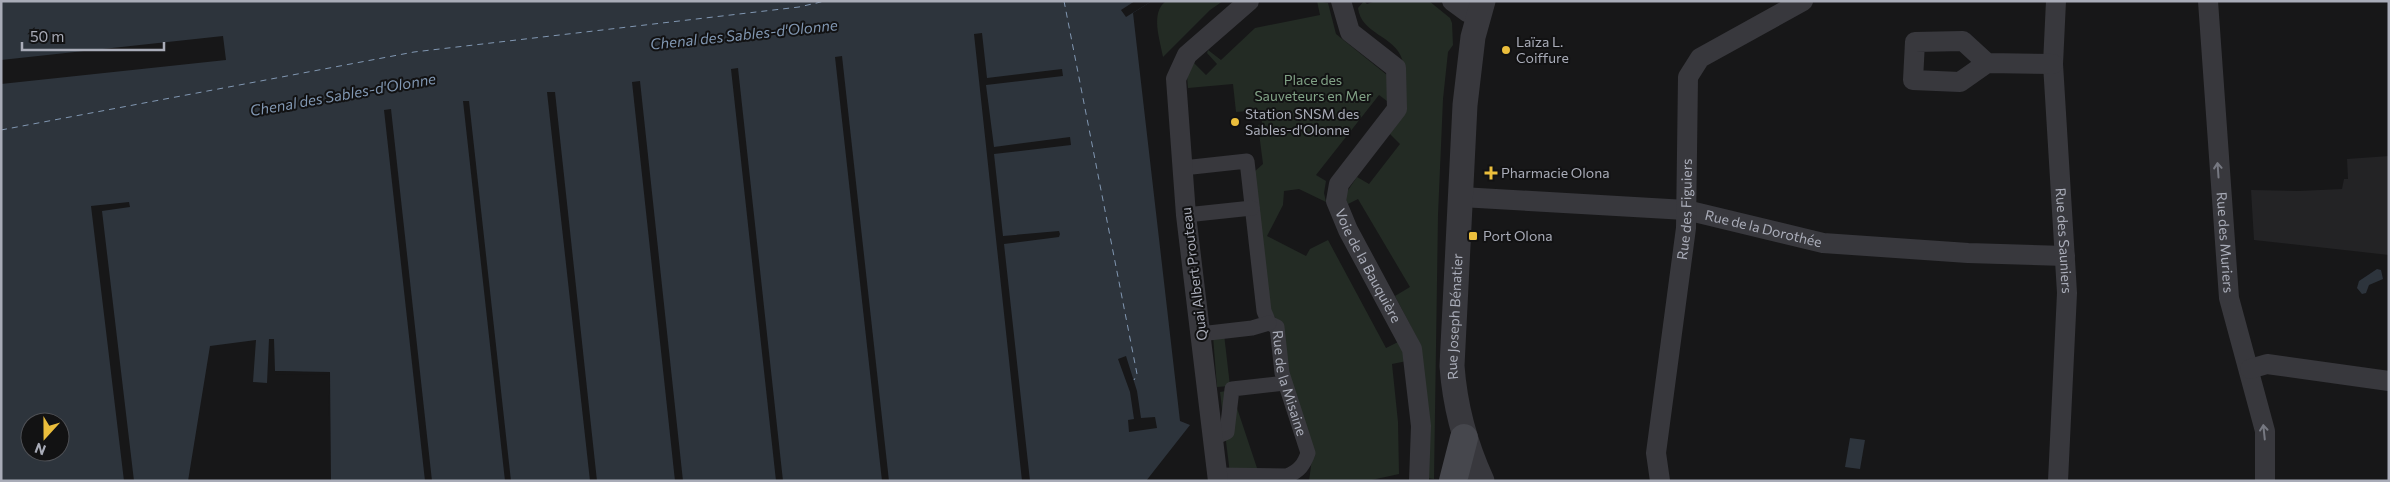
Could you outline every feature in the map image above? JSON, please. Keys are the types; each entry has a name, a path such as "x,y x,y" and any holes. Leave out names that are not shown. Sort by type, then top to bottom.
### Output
{"main road":[{"path":"1454,481 1464,438"}],"street":[{"name":"Quai Albert Prouteau","path":"1218,478 1186,215 1184,168 1175,90 1179,68 1187,55 1249,1"},
{"name":"Voie de la Bauquière","path":"1342,1 1350,32 1396,68 1398,88 1397,109 1339,184 1335,194 1348,230 1412,349 1421,426 1418,481"},
{"path":"1452,1 1467,12 1481,8"},
{"name":"Rue des Figuiers","path":"1660,481 1656,453 1686,228 1688,77 1700,58 1784,7 1803,1"},
{"name":"Rue des Sauniers","path":"2056,1 2053,64 2067,293 2058,481"},
{"name":"Rue des Muriers","path":"2208,1 2229,298 2250,369 2265,431 2265,481"},
{"name":"Rue Joseph Bénatier","path":"1481,8 1464,105 1452,366 1464,438 1482,481"},
{"path":"1987,63 2053,64"},
{"name":"Rue de la Misaine","path":"1184,168 1247,161 1264,311 1269,322 1277,327 1282,373 1308,453 1304,464 1296,472 1287,476 1218,478"},
{"name":"Rue de la Dorothée","path":"1461,197 1686,210 1823,243 1968,253 2065,256"},
{"path":"1186,215 1252,208"},
{"path":"1200,334 1252,328 1269,322"},
{"path":"2250,369 2267,364 2389,381"},
{"path":"1213,438 1228,432 1232,389 1285,383"}],"shaded area":[{"path":"2389,156 2389,255 2254,240 2251,190 2299,191 2342,189 2344,179 2348,179 2347,159"}],"green space":[{"path":"1166,1 1223,1 1210,10 1163,57 1158,35 1157,19 1161,6"},
{"name":"Place des Sauveteurs en Mer","path":"1317,1 1328,3 1336,34 1387,75 1391,104 1379,95 1316,175 1326,181 1324,193 1326,202 1299,189 1284,191 1283,205 1267,236 1306,256 1310,249 1328,240 1386,348 1400,341 1407,361 1392,364 1398,422 1399,474 1367,481 1309,481 1313,451 1288,378 1278,321 1269,310 1254,172 1263,164 1258,125 1262,124 1261,110 1236,112 1233,84 1188,88 1187,76 1194,63 1206,75 1217,64 1207,53 1208,50 1221,60 1255,28 1320,15"},
{"path":"1364,1 1367,4 1376,1 1429,1 1450,18 1452,23 1453,45 1448,52 1443,99 1438,215 1434,479 1427,478 1420,355 1417,338 1395,296 1410,287 1358,199 1348,204 1344,196 1357,177 1369,184 1400,144 1390,134 1402,86 1402,59 1393,45 1365,24 1360,17 1358,8"},
{"path":"1224,334 1230,386 1217,387 1213,336"},
{"path":"1226,391 1236,405 1258,471 1230,474 1220,392"}],"water":[{"name":"Chenal des Sables-d'Olonne","path":"1,1 1152,1 1133,13 1180,421 1190,425 1146,481 331,481 330,373 275,371 274,339 269,339 267,383 253,382 256,340 210,346 188,481 1,481"},
{"path":"2377,269 2381,270 2383,279 2369,285 2366,293 2362,294 2357,288 2359,281"},
{"path":"1850,438 1865,440 1860,469 1845,467"}],"pier":[{"path":"1135,1 1152,1 1126,17 1121,10"},
{"path":"982,33 987,78 1062,69 1063,76 986,85 994,147 1070,137 1071,145 994,154 1003,236 1059,231 1060,234 1059,237 1004,244 1030,481 1022,481 974,34"},
{"path":"223,36 226,60 1,84 1,60"},
{"path":"842,56 889,481 882,481 835,57"},
{"path":"738,68 783,481 776,481 731,69"},
{"path":"640,81 683,481 675,481 632,82"},
{"path":"547,92 555,92 597,481 590,481"},
{"path":"463,101 469,101 511,481 505,481"},
{"path":"391,109 432,481 425,481 384,110"},
{"path":"129,202 130,207 102,211 134,481 124,481 91,206"},
{"path":"1126,356 1137,391 1141,418 1155,417 1157,428 1129,432 1128,420 1134,419 1130,392 1118,359"},
{"path":"275,371 330,372 328,416 328,375 275,374"}],"ferry route":[{"path":"1,130 414,52 799,7 825,1"},
{"path":"1064,1 1137,374 1134,380"}],"place":[{"name":"Laïza L. Coiffure","path":"1506,50"},
{"name":"Station SNSM des Sables-d'Olonne","path":"1235,122"},
{"name":"Pharmacie Olona","path":"1491,173"},
{"name":"Port Olona","path":"1473,236"}]}
